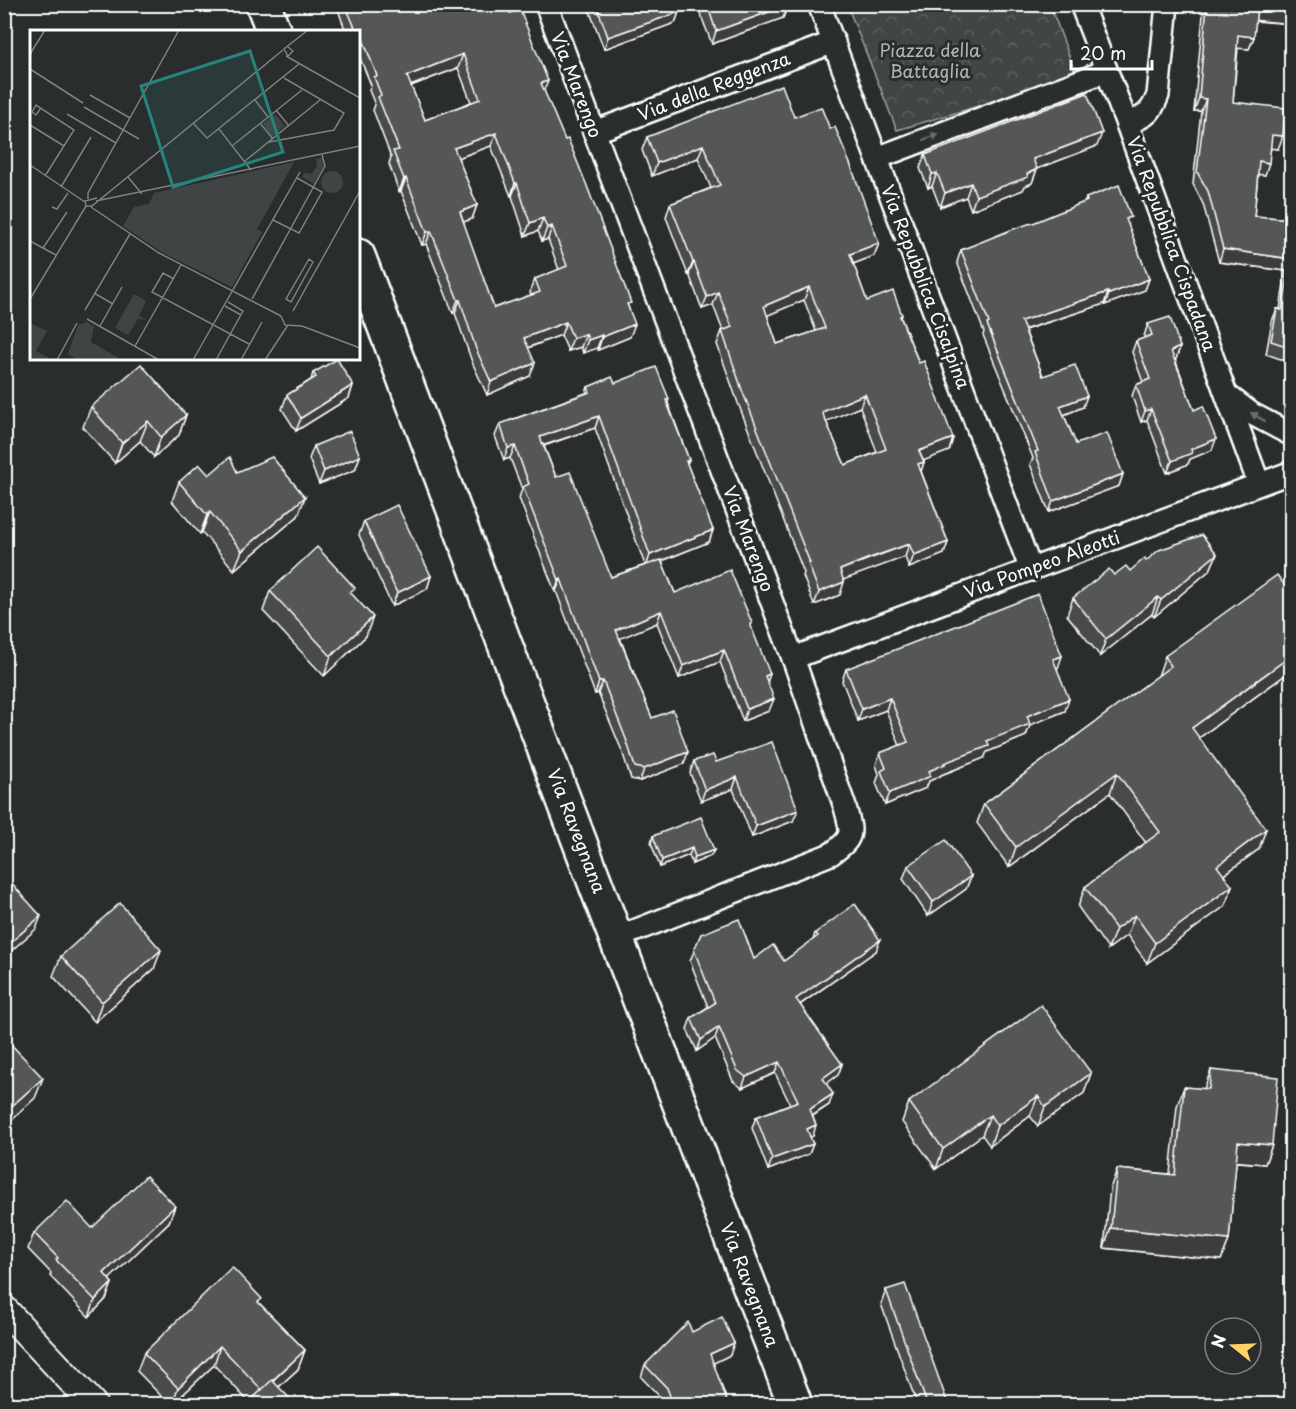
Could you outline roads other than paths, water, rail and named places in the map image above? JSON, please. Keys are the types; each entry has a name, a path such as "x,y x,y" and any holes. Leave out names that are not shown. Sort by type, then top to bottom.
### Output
{"main road":[{"path":"263,4 273,30"},
{"name":"Via Ravegnana","path":"360,261 795,1404"}],"street":[{"name":"Via Marengo","path":"546,4 793,658 851,830 846,843 831,855 616,938"},
{"name":"Via Repubblica Cisalpina","path":"819,4 1031,570"},
{"name":"Via Repubblica Cispadana","path":"1081,4 1259,484"},
{"path":"1127,124 1148,115 1158,95 1167,4"},
{"name":"Via della Reggenza","path":"594,132 834,42"},
{"path":"877,158 1106,71"},
{"path":"1227,395 1252,414 1292,435"},
{"name":"Via Pompeo Aleotti","path":"793,658 1292,472"},
{"path":"4,1309 93,1404"}],"park label":[{"name":"Piazza della Battaglia","path":"930,61"}]}
